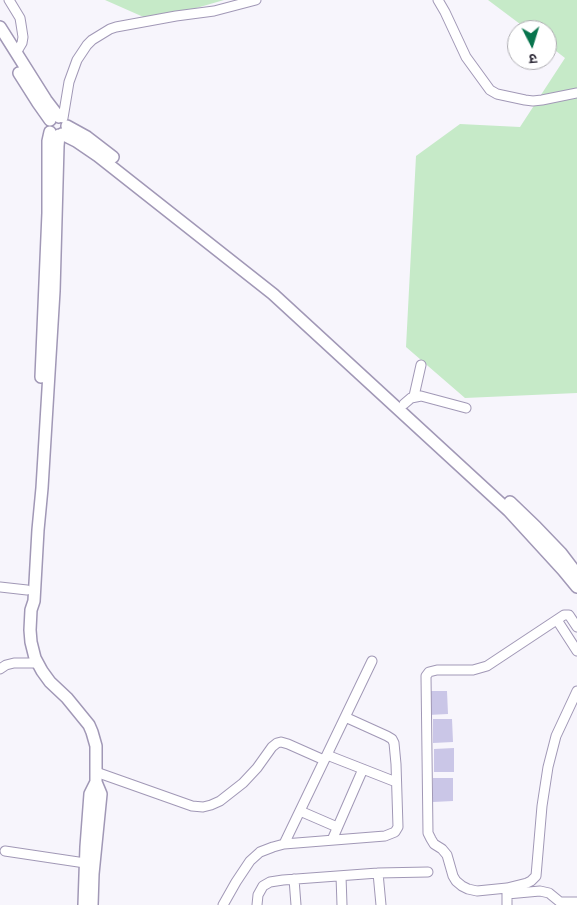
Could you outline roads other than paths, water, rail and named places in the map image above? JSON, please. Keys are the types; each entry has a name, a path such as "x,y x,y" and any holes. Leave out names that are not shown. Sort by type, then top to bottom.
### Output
{"main road":[{"path":"0,27 46,100 59,126 54,291 43,478 34,601 31,610 30,630 35,658 50,682 67,698 89,725 96,746 96,777 101,794 93,874 92,905"},
{"path":"0,42 38,103 59,126 273,294 508,511 577,587"},
{"path":"59,126 87,137 278,288 536,527 561,553 577,574"},
{"path":"31,610 26,600 37,474 48,213 48,141 59,126"},
{"path":"84,905 90,794 96,777"}],"street":[{"path":"9,0 20,18 23,37 16,53"},
{"path":"59,126 69,82 77,60 92,40 116,27 214,11 256,0"},
{"path":"438,0 466,57 490,90 497,94 533,101 577,92"},
{"path":"414,396 421,365"},
{"path":"404,404 414,396 426,396 466,408"},
{"path":"0,587 27,590"},
{"path":"577,627 573,612 564,615 487,666 473,670 437,670 428,672 426,676 428,824 430,839 447,855 453,876 468,890 540,891 545,892 560,903 577,902"},
{"path":"557,620 576,646"},
{"path":"284,844 372,661"},
{"path":"0,668 14,663 38,663"},
{"path":"507,891 531,881 536,876 542,806 548,768 556,736 577,691"},
{"path":"223,905 250,861 260,852 284,844 385,836 396,832 398,827 395,747 392,739 345,717"},
{"path":"96,777 192,806 211,806 243,783 272,747 281,742 396,782"},
{"path":"332,840 363,769"},
{"path":"300,811 338,827"},
{"path":"5,851 85,863"},
{"path":"257,905 258,895 263,886 270,882 378,873 428,872"},
{"path":"378,873 381,905"},
{"path":"341,876 342,905"},
{"path":"294,879 296,905"},
{"path":"507,891 507,905"}]}
